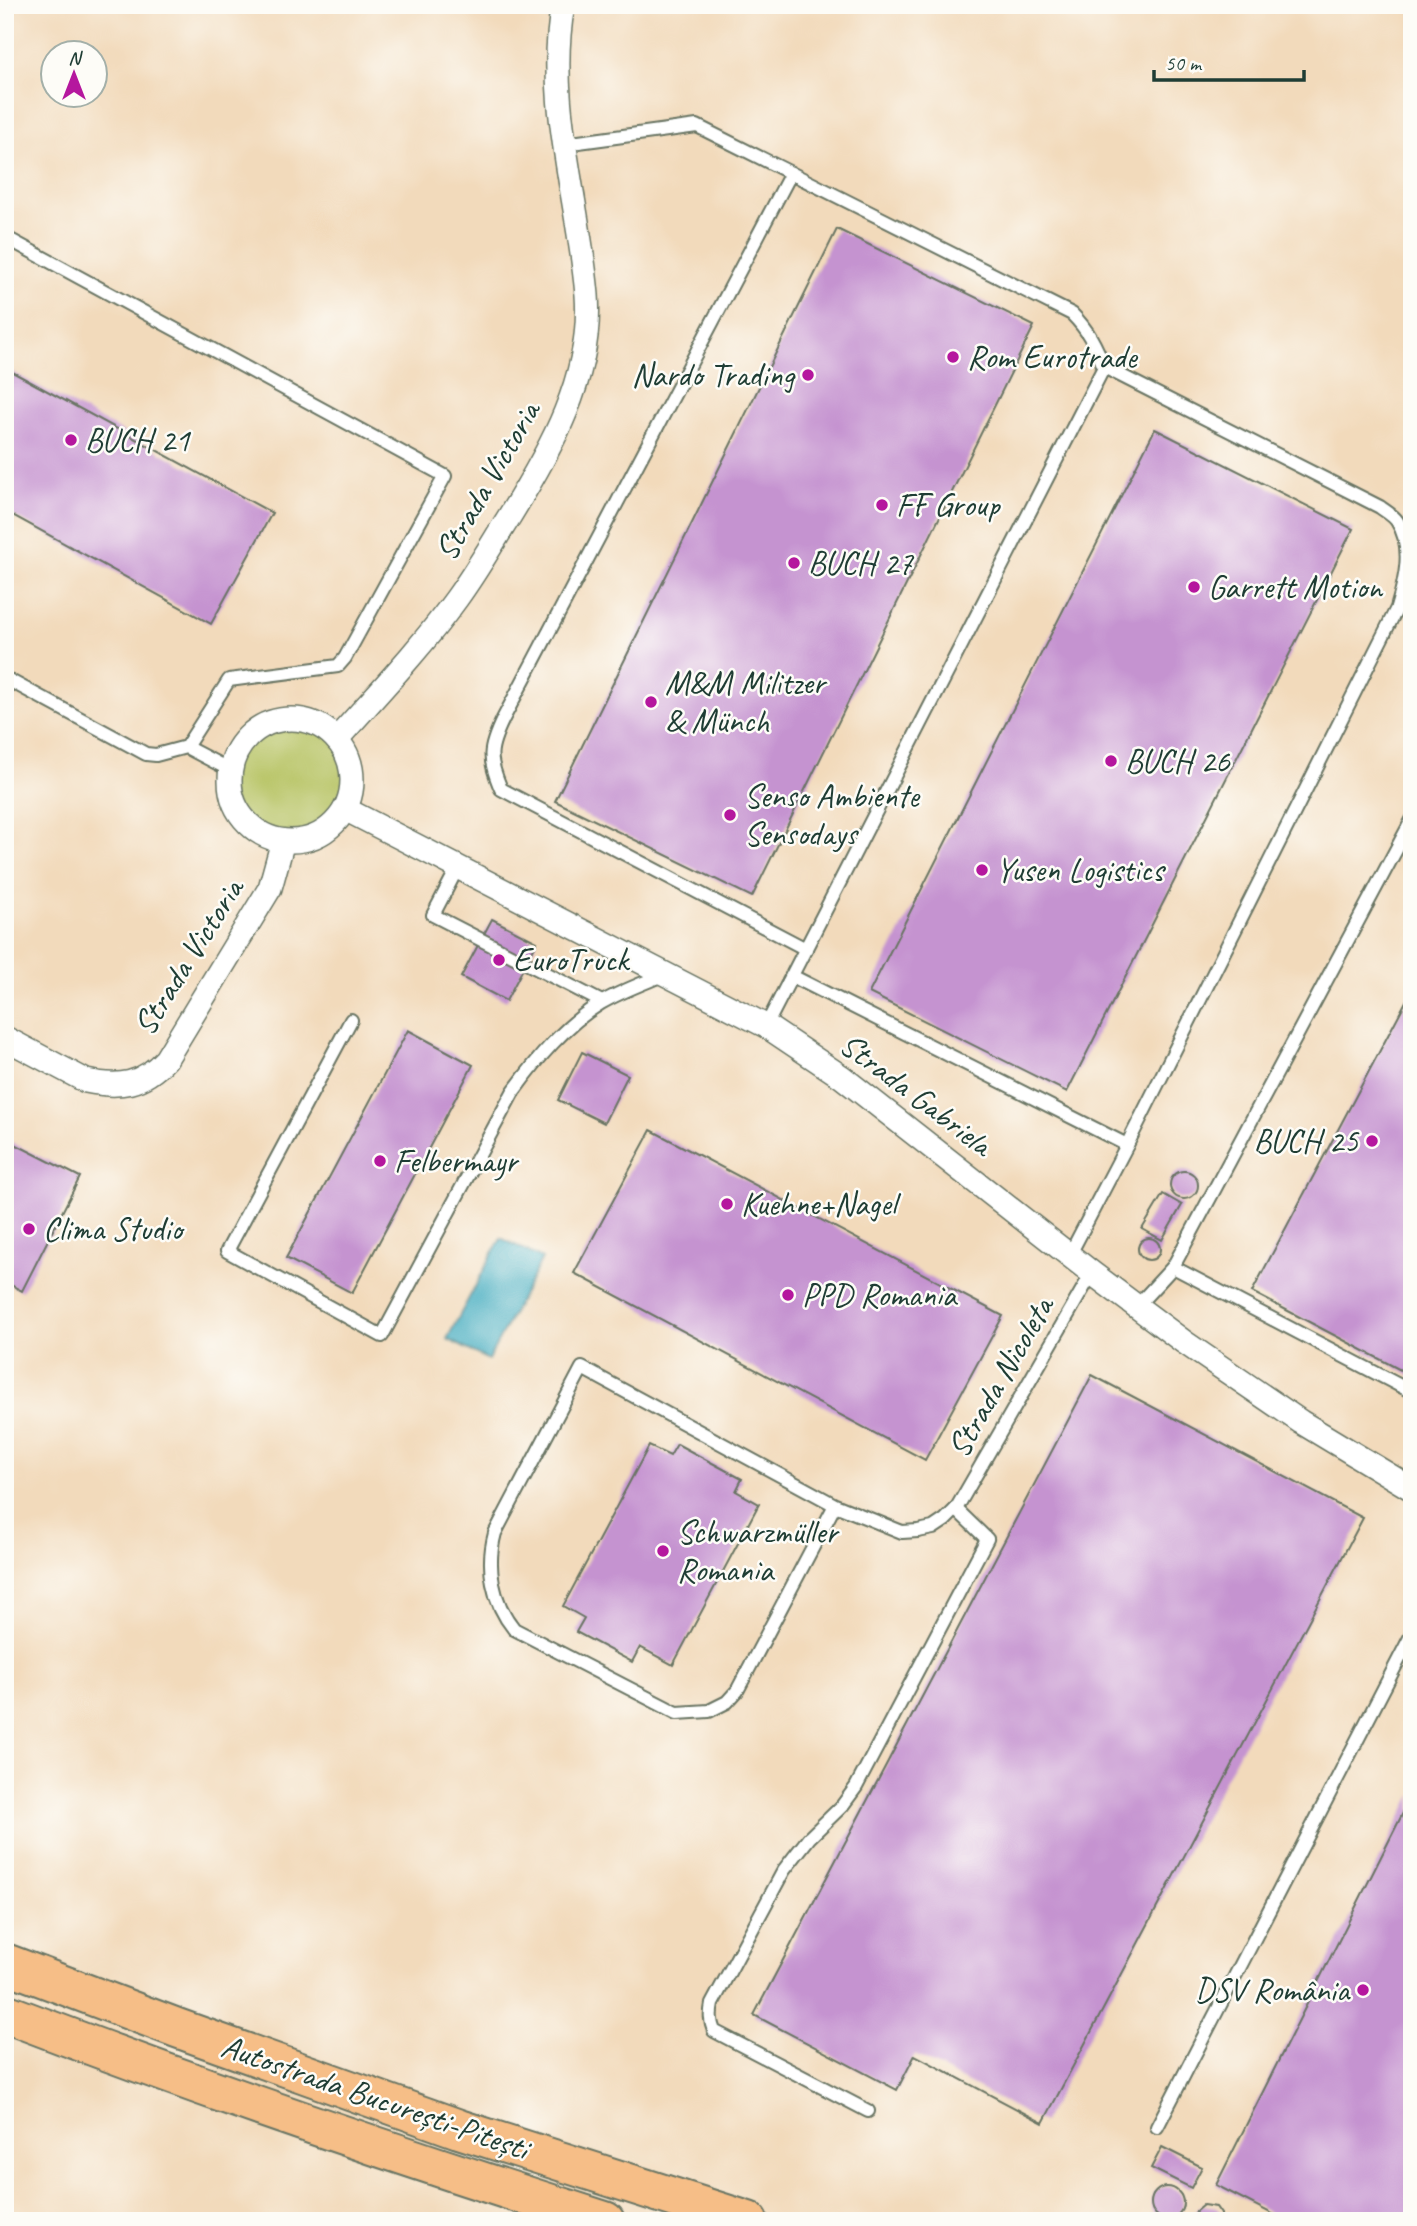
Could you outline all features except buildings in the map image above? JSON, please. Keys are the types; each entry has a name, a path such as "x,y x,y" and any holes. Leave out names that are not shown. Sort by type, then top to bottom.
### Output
{"highway":[{"name":"Autostrada București-Pitești","path":"5,1963 459,2129 748,2221"},
{"name":"Autostrada București-Pitești","path":"5,2013 137,2063 446,2171 605,2221"},
{"path":"137,2063 401,2166 559,2221"}],"street":[{"name":"Strada Victoria","path":"337,739 429,635 459,596 548,453 565,417 578,376 585,337 587,299 564,144 559,50 563,5"},
{"path":"283,719 303,720 321,727 337,739 347,755 352,773 351,791 345,809 326,831 298,841 283,841 267,837 241,817 229,786 230,770 236,751 248,736 264,725 283,719"},
{"name":"Strada Gabriela","path":"345,809 766,1026 842,1077 1136,1307 1301,1422 1412,1489"},
{"name":"Strada Victoria","path":"5,1038 86,1081 118,1086 131,1083 156,1070 166,1059 270,888 283,841"}],"lane":[{"path":"564,144 697,126 1072,314 1084,326 1104,367 1380,507 1396,519 1405,540 1407,564 1397,608 1070,1254"},
{"path":"791,173 503,719 492,741 491,765 501,789 806,949"},
{"path":"5,237 445,476 345,658 338,666 229,680 186,747 156,755 146,754 5,678"},
{"path":"766,1026 1104,367"},
{"path":"186,747 230,770"},
{"path":"1136,1307 1172,1267 1412,820"},
{"path":"458,867 433,915 602,1002"},
{"path":"351,1020 228,1251 382,1336 513,1092 534,1064 562,1034 602,1002 666,974"},
{"path":"792,976 1127,1145"},
{"path":"1172,1267 1412,1392"},
{"name":"Strada Nicoleta","path":"956,1509 1092,1273"},
{"path":"835,1505 737,1691 727,1702 709,1711 677,1713 514,1629 502,1615 493,1583 491,1549 495,1533 582,1368 835,1505 902,1532 933,1528 956,1509 987,1539 856,1787 842,1806 808,1838 784,1870 712,2004 710,2013 714,2031 868,2111"},
{"path":"1157,2127 1412,1634"}],"green space":[{"path":"291,719 314,724 334,737 347,757 352,780 347,803 334,823 314,836 291,841 268,836 248,823 235,803 230,780 235,757 248,737 268,724"}],"water":[{"path":"501,1238 542,1259 488,1360 447,1339"}],"place":[{"name":"Rom Eurotrade","path":"953,357"},
{"name":"Nardo Trading","path":"808,375"},
{"name":"BUCH 21","path":"71,440"},
{"name":"FF Group","path":"882,505"},
{"name":"BUCH 27","path":"794,563"},
{"name":"Garrett Motion","path":"1194,587"},
{"name":"M&M Militzer & Münch","path":"651,702"},
{"name":"BUCH 26","path":"1111,761"},
{"name":"Senso Ambiente Sensodays","path":"730,815"},
{"name":"Yusen Logistics","path":"982,870"},
{"name":"EuroTruck","path":"499,960"},
{"name":"BUCH 25","path":"1372,1141"},
{"name":"Felbermayr","path":"380,1161"},
{"name":"Kuehne+Nagel","path":"727,1204"},
{"name":"Clima Studio","path":"29,1229"},
{"name":"PPD Romania","path":"788,1295"},
{"name":"Schwarzmüller Romania","path":"663,1551"},
{"name":"DSV România","path":"1363,1990"}]}
